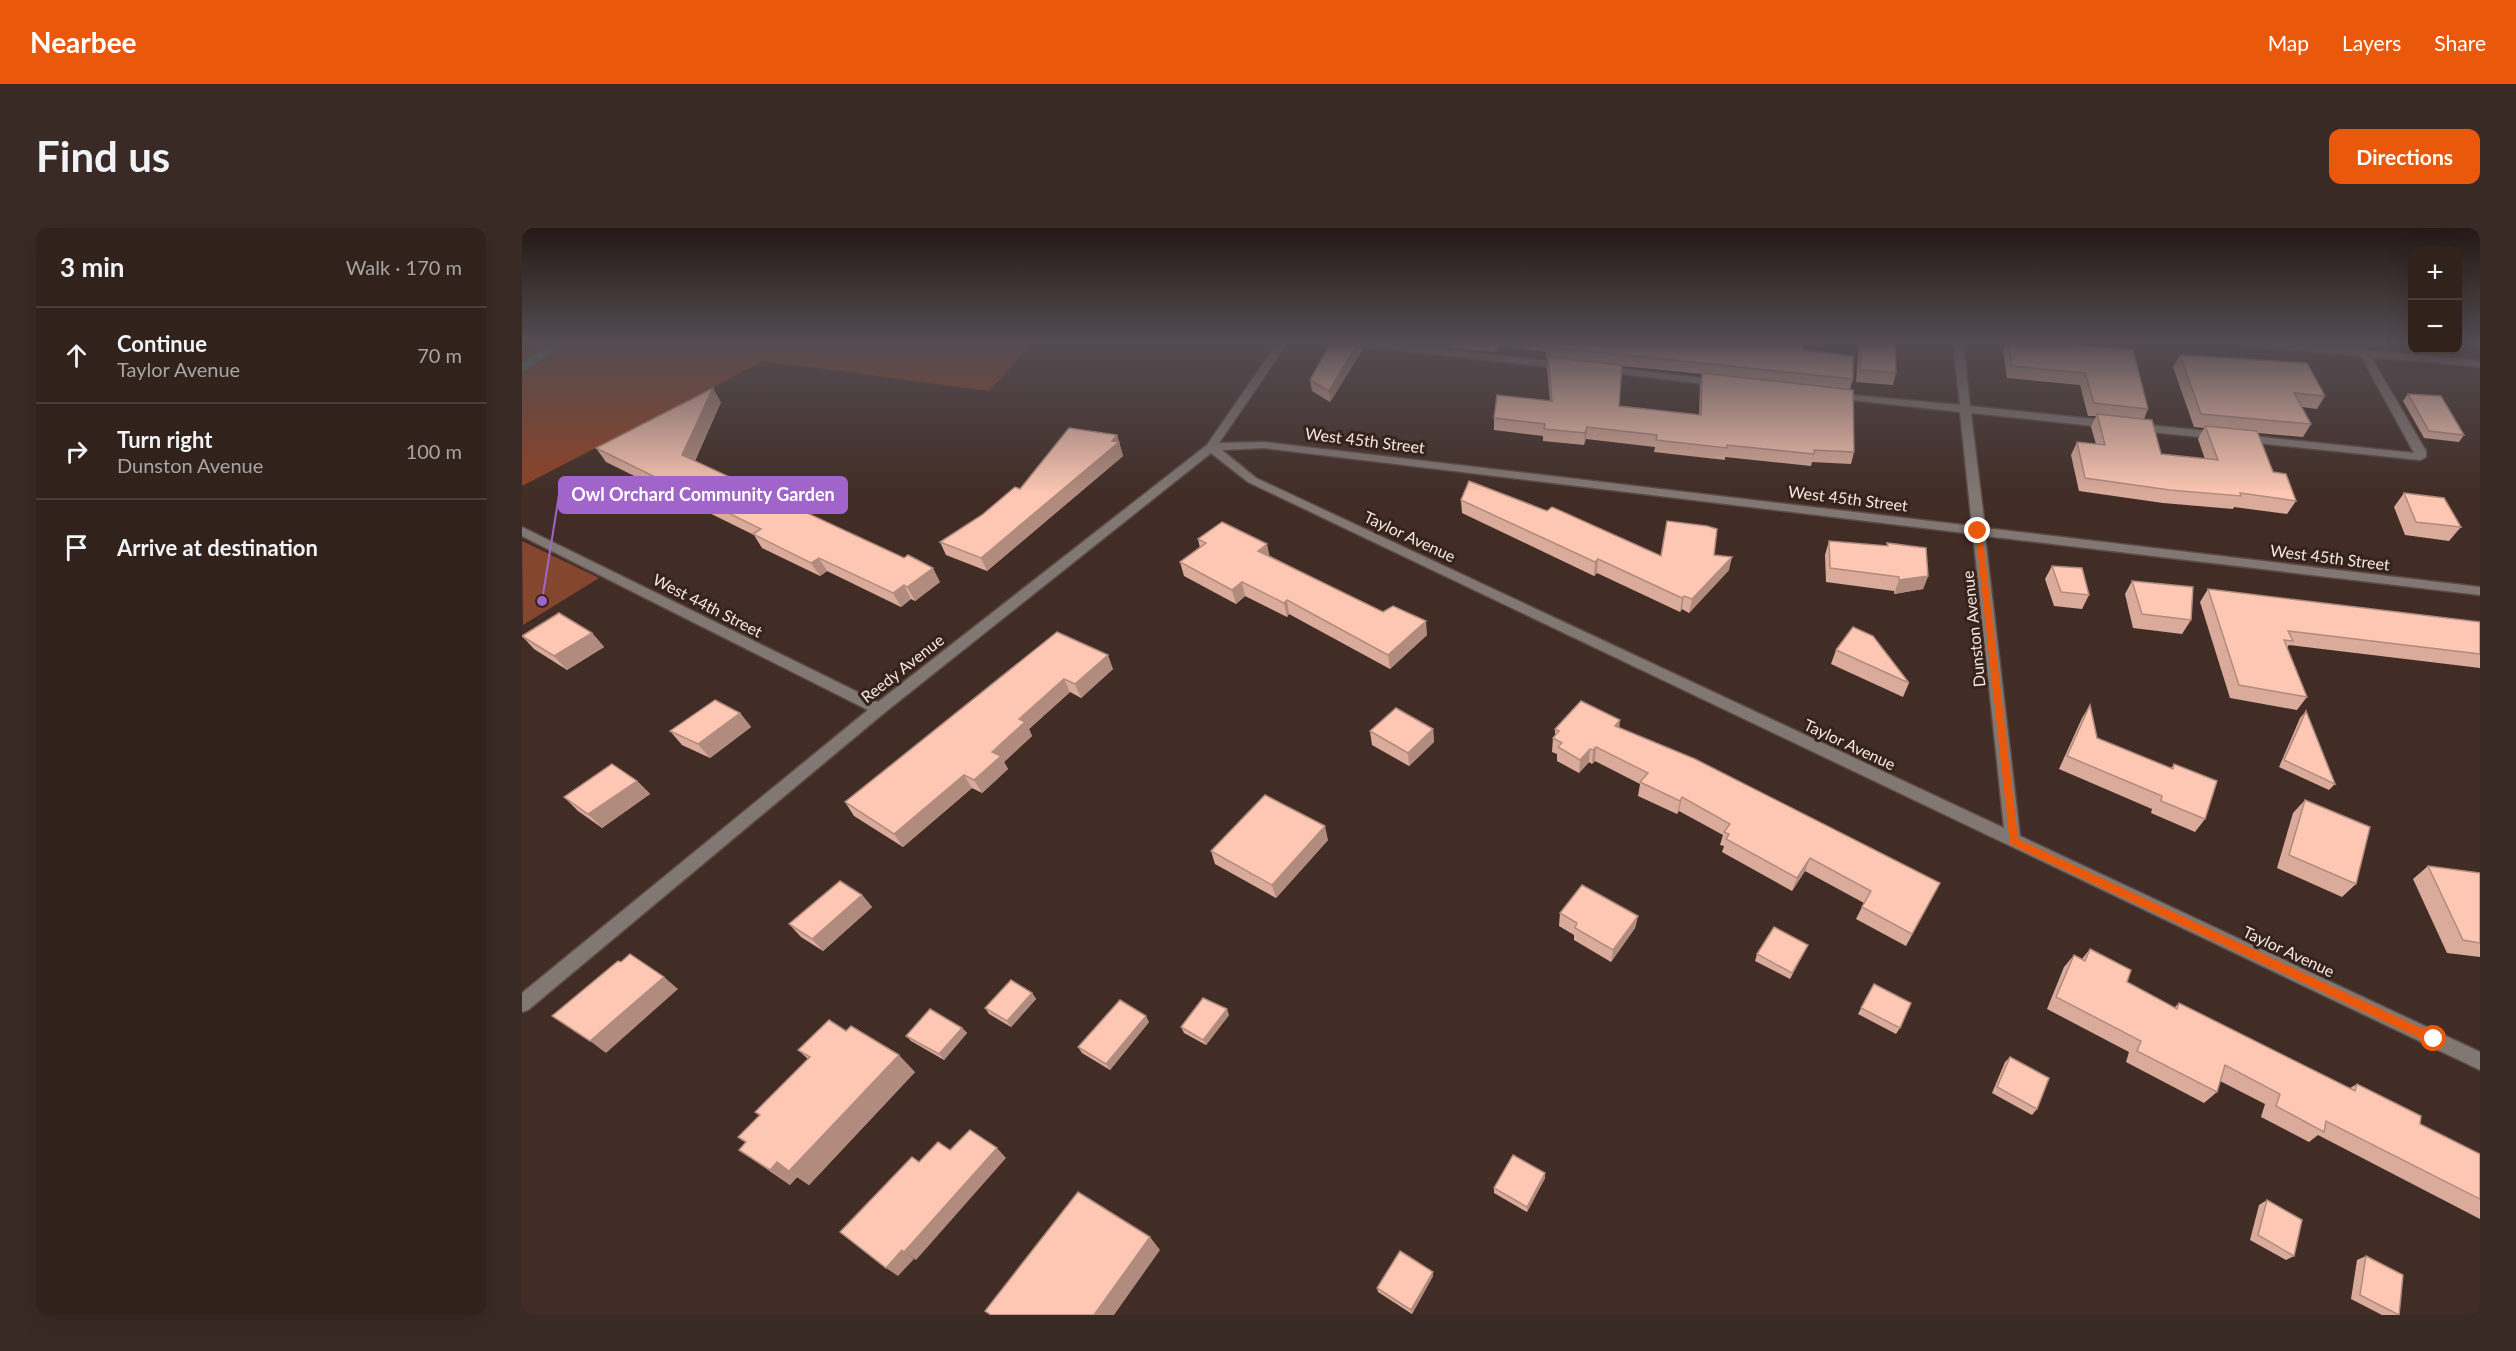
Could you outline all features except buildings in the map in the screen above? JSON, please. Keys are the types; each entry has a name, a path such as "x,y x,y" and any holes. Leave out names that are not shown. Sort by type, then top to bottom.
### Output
{"street":[{"name":"Reedy Avenue","path":"522,1004 879,709 1211,447 1248,393"},
{"name":"Dunston Avenue","path":"1963,393 2013,841"},
{"path":"1826,394 1964,406 2058,419 2157,427 2402,457 2420,457 2416,444 2390,393"},
{"name":"West 45th Street","path":"1211,447 1264,445 2480,591"},
{"name":"Taylor Avenue","path":"1211,447 1252,480 2480,1061"},
{"name":"West 44th Street","path":"522,531 879,709"}],"shaded area":[{"path":"522,393 703,393 522,486"},
{"path":"522,541 599,578 523,625"}],"place":[{"name":"Owl Orchard Community Garden","path":"542,601"}],"route":[{"path":"1978,531 2013,841 2434,1039"}]}
